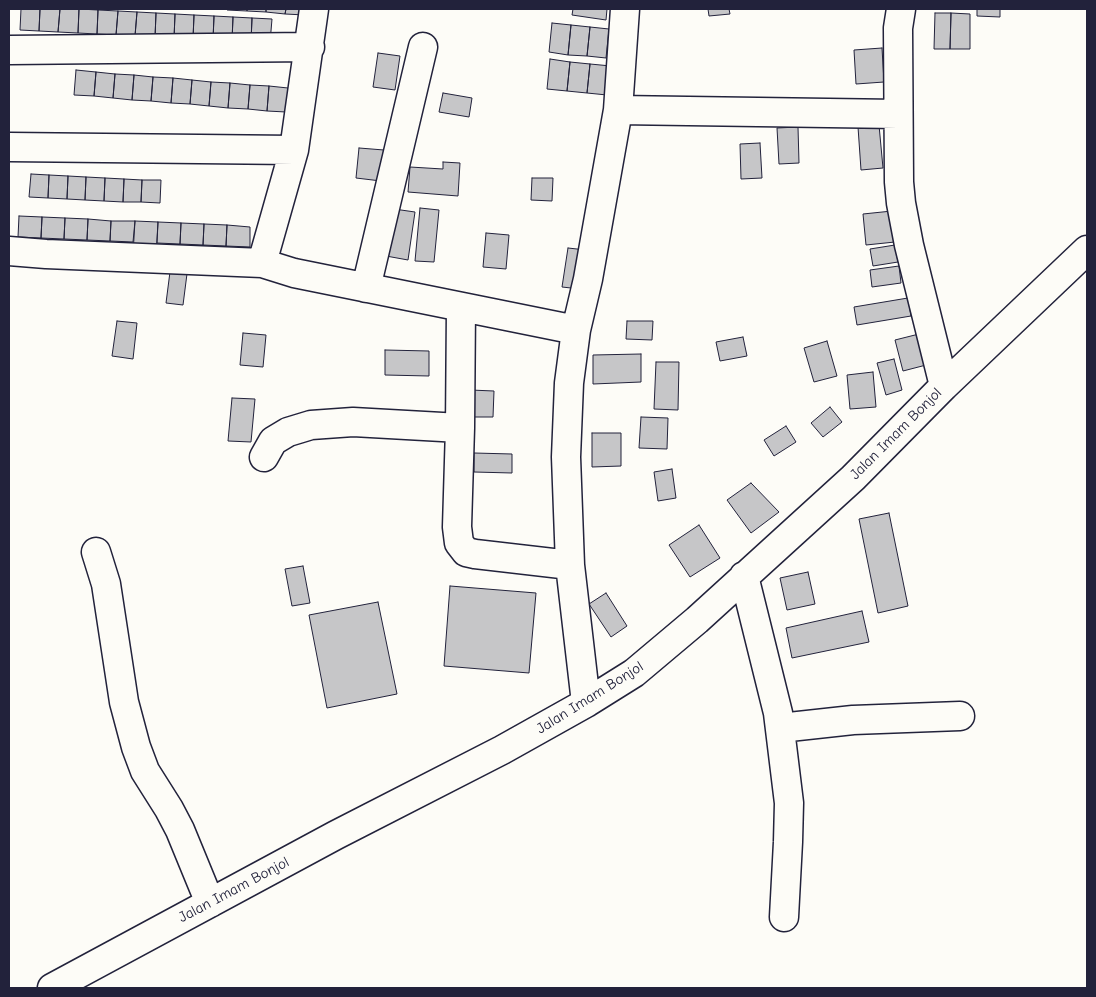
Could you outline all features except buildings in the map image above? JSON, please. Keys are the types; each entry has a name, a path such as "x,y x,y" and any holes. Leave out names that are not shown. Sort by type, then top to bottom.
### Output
{"street":[{"path":"262,263 294,150 310,48 314,9"},
{"path":"586,703 570,565 566,457 568,383 576,330 588,279 618,110 625,9"},
{"path":"902,9 898,28 899,182 902,211 944,386"},
{"path":"366,288 422,47"},
{"path":"9,50 310,48"},
{"path":"618,110 898,114"},
{"path":"9,147 294,150"},
{"name":"Jalan Imam Bonjol","path":"52,988 94,978 210,903 336,835 502,750 586,703 634,673 697,620 852,478 944,386 1087,250"},
{"path":"9,251 262,263 294,273 576,330"},
{"path":"462,308 457,538 461,547 466,552 570,565"},
{"path":"264,457 272,441 288,432 311,424 353,422 460,428"},
{"path":"96,552 106,584 124,702 136,747 145,771 180,830 210,903"},
{"path":"744,576 778,713 789,803 784,917"},
{"path":"780,728 853,720 960,716"}]}
